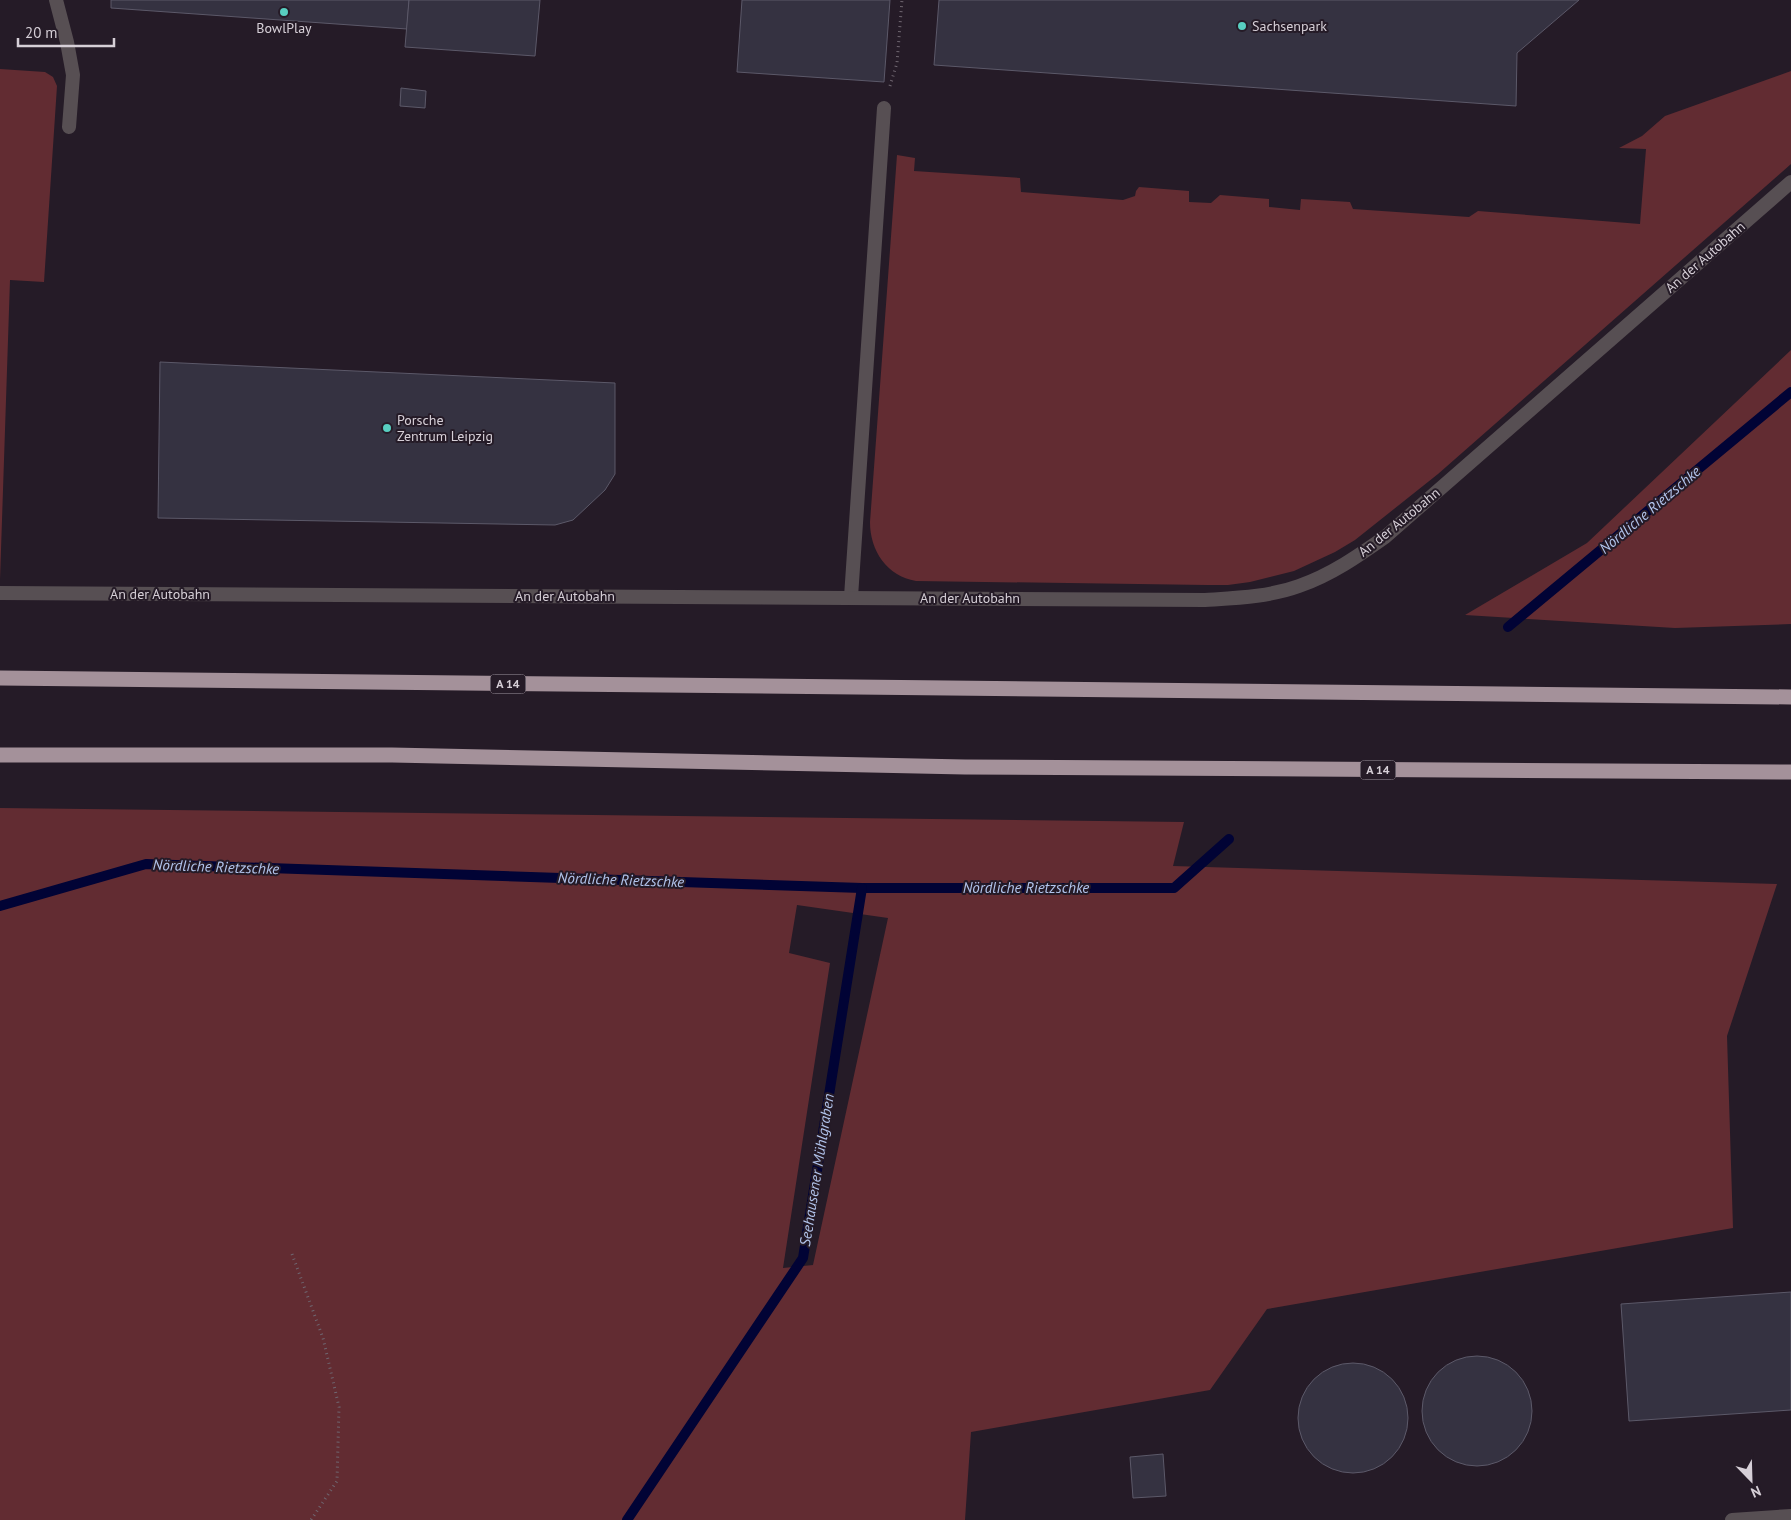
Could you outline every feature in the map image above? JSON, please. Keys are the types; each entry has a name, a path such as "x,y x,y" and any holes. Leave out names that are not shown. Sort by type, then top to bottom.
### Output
{"highway":[{"name":"A 14","path":"0,678 1791,697"},
{"name":"A 14","path":"0,755 392,755 975,767 1791,772"}],"street":[{"path":"56,0 73,75 69,127"},
{"path":"851,597 884,108"},
{"name":"An der Autobahn","path":"0,594 1205,600 1252,597 1299,586 1344,566 1386,537 1791,182"},
{"path":"1732,1520 1791,1516"}],"path":[{"path":"884,108 897,63 902,0"},
{"path":"292,1254 323,1338 340,1407 337,1481 311,1520"}],"shaded area":[{"path":"0,69 45,72 53,77 57,86 44,282 10,280 0,580"},
{"path":"1791,71 1791,164 1438,474 1355,540 1335,552 1294,571 1250,582 1228,585 916,581 897,574 889,568 877,552 873,543 870,522 897,155 915,158 914,171 1020,178 1021,192 1123,200 1135,196 1139,187 1189,191 1189,202 1211,203 1220,195 1269,199 1269,207 1300,210 1301,199 1350,202 1353,209 1469,217 1478,211 1640,224 1646,149 1619,148 1642,136 1665,116"},
{"path":"1791,350 1791,624 1675,628 1465,615 1587,543"},
{"path":"0,808 1184,822 1173,866 1777,884 1727,1036 1733,1228 1267,1309 1210,1390 971,1432 965,1520 0,1520","holes":["797,905 888,918 813,1265 783,1268 830,963 789,953"]}],"building":[{"name":"BowlPlay","path":"111,0 409,0 407,29 111,8"},
{"path":"409,0 540,0 535,56 405,47"},
{"path":"742,0 890,0 884,82 737,72"},
{"name":"Sachsenpark","path":"939,0 1579,0 1517,53 1516,106 934,65"},
{"path":"401,88 426,91 425,108 400,106"},
{"name":"Porsche Zentrum Leipzig","path":"160,362 615,383 615,474 605,490 573,520 555,525 158,518"},
{"path":"1791,1292 1791,1410 1629,1421 1621,1304"},
{"path":"1477,1356 1488,1357 1498,1361 1516,1372 1527,1390 1531,1400 1531,1422 1527,1432 1516,1450 1498,1461 1488,1465 1477,1466 1466,1465 1456,1461 1438,1450 1427,1432 1423,1422 1422,1411 1423,1400 1427,1390 1438,1372 1456,1361 1466,1357"},
{"path":"1353,1363 1364,1364 1374,1368 1392,1379 1403,1397 1407,1407 1407,1429 1403,1439 1392,1457 1374,1468 1364,1472 1353,1473 1342,1472 1332,1468 1314,1457 1303,1439 1299,1429 1298,1418 1299,1407 1303,1397 1314,1379 1332,1368 1342,1364"},
{"path":"1163,1454 1166,1496 1133,1498 1130,1457"}],"waterway":[{"name":"Nördliche Rietzschke","path":"1508,627 1791,392"},
{"name":"Nördliche Rietzschke","path":"0,906 146,864 862,888 1174,888 1229,839"},
{"name":"Seehausener Mühlgraben","path":"627,1520 803,1258 862,888"}],"place":[{"name":"BowlPlay","path":"284,12"},
{"name":"Sachsenpark","path":"1242,26"},
{"name":"Porsche Zentrum Leipzig","path":"387,428"}]}
